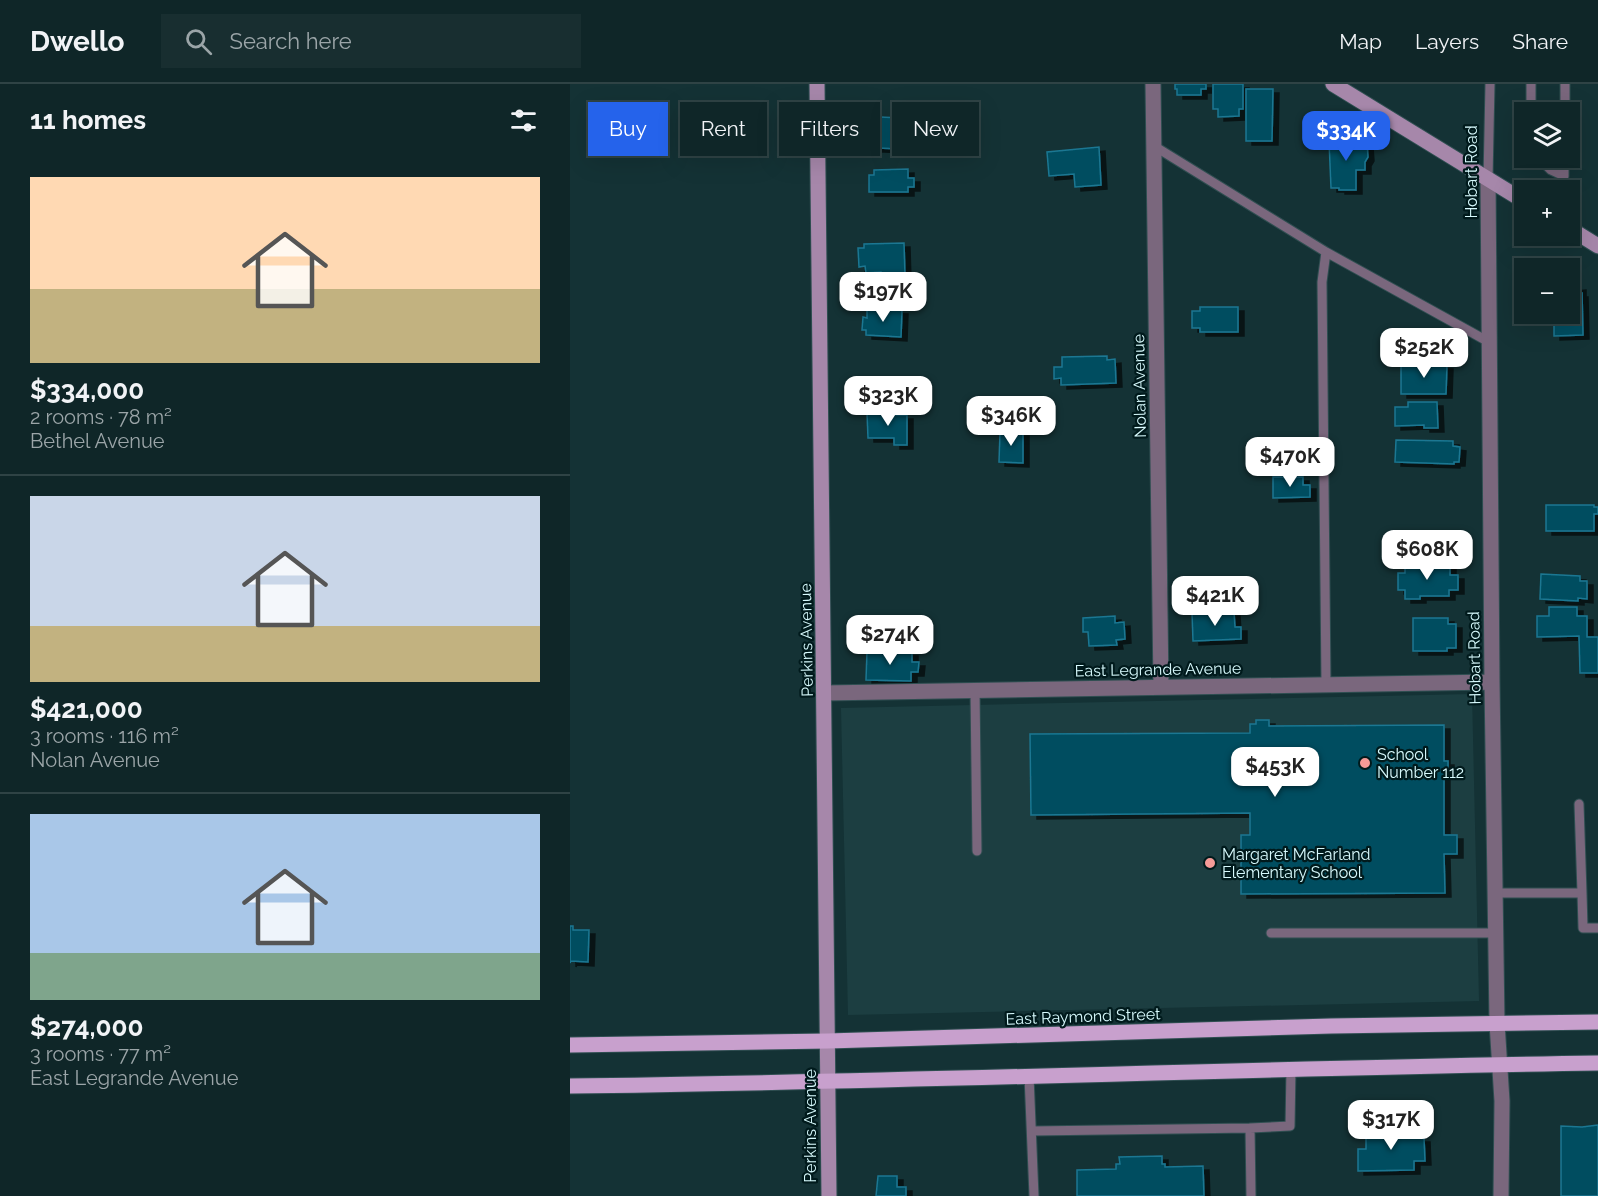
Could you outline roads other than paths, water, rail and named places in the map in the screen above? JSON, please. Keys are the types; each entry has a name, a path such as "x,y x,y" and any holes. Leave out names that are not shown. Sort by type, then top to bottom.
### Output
{"main road":[{"name":"East Raymond Street","path":"570,1045 828,1041 1331,1026 1598,1022"},
{"path":"570,1086 1598,1063"}],"street":[{"name":"Perkins Avenue","path":"817,84 829,1196"},
{"name":"Nolan Avenue","path":"1153,84 1161,687"},
{"path":"1333,84 1514,195"},
{"name":"Hobart Road","path":"1488,179 1492,682 1497,1023 1502,1101 1501,1196"},
{"path":"1580,235 1598,246"},
{"name":"East Legrande Avenue","path":"824,693 1492,682"}],"lane":[{"name":"Hobart Road","path":"1488,179 1490,84"},
{"path":"1531,84 1531,102"},
{"path":"1565,84 1565,102"},
{"path":"1154,146 1326,252 1489,342"},
{"path":"1549,168 1564,176 1564,168"},
{"path":"1326,252 1322,282 1326,684"},
{"path":"975,690 977,851"},
{"path":"1579,804 1583,928 1598,928"},
{"path":"1496,893 1582,893"},
{"path":"1271,933 1496,933"},
{"path":"1032,1131 1290,1126 1291,1070"},
{"path":"1029,1076 1034,1196"},
{"path":"1250,1128 1251,1196"}],"place":[{"name":"School Number 112","path":"1365,763"},
{"name":"Margaret McFarland Elementary School","path":"1210,863"}]}
